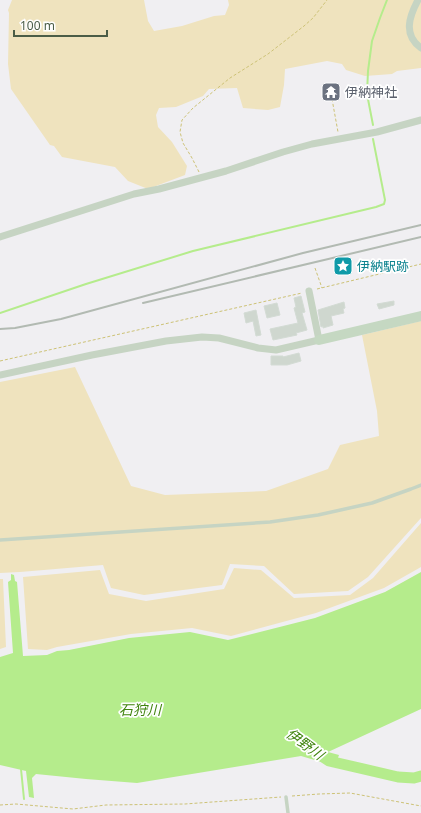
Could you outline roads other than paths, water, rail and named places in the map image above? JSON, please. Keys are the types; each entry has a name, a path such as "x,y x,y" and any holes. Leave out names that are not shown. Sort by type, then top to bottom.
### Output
{"street":[{"path":"411,0 414,7"},
{"path":"418,0 410,18 409,28 412,40 421,48"},
{"path":"0,237 134,194 159,189 226,171 283,152 312,144 377,132 421,120"},
{"path":"309,291 319,340"},
{"path":"0,375 166,341 202,337 219,338 258,348 276,350 421,316"}],"lane":[{"path":"0,540 270,522 318,515 372,503 421,484"},
{"path":"286,797 288,813"}],"water":[{"name":"石狩川","path":"421,572 421,709 328,752 339,755 335,766 301,756 137,783 36,774 32,778 34,798 29,797 26,771 0,765 0,657 13,653 8,582 11,580 11,574 14,575 15,581 17,582 23,656 47,655 57,651 129,638 190,632 228,640 315,618 385,592"}],"waterway":[{"path":"373,125 367,94 368,71 372,41 387,0"},
{"path":"0,313 86,284 193,251 384,204 385,200 373,139"},
{"name":"伊野川","path":"323,757 329,761 398,777 414,778 421,776"},
{"path":"21,769 24,799"}],"railway":[{"path":"0,329 15,328 61,319 303,253 421,225"},
{"path":"143,303 421,237"}],"place":[{"name":"伊納神社","path":"331,92"},
{"name":"伊納駅跡","path":"343,266"}]}
